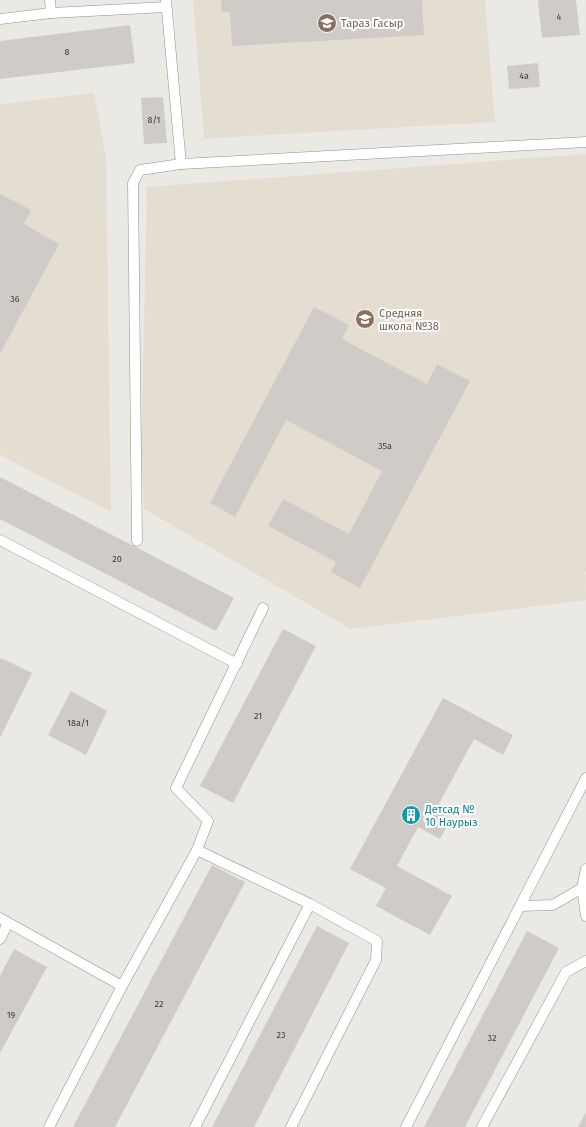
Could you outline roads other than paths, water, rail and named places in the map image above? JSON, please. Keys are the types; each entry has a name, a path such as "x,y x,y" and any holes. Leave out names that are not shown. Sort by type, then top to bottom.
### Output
{"lane":[{"path":"50,0 52,13"},
{"path":"0,19 52,13 166,4 181,164"},
{"path":"137,541 133,183 140,170 181,164 586,142"},
{"path":"0,540 237,664"},
{"path":"49,1127 122,986 197,850 208,821 176,788 264,608"},
{"path":"406,1127 586,778"},
{"path":"197,850 310,904 376,941 376,960 291,1127"},
{"path":"586,868 582,888 586,916"},
{"path":"520,906 553,905 582,888"},
{"path":"194,1127 310,904"},
{"path":"0,939 4,920 122,986"},
{"path":"482,1127 566,972 586,961"}],"place":[{"name":"Тараз Гасыр","path":"327,23"},
{"name":"Средняя школа №38","path":"365,319"},
{"name":"Детсад № 10 Наурыз","path":"411,815"}]}
